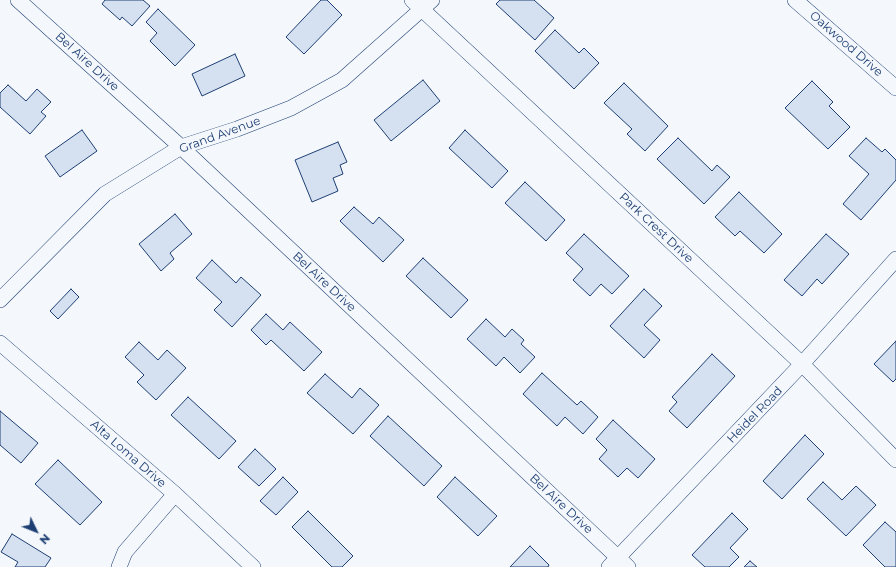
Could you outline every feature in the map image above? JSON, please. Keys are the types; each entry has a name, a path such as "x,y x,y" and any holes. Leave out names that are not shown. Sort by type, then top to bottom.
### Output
{"street":[{"name":"Bel Aire Drive","path":"18,0 181,147 618,564"},
{"name":"Oakwood Drive","path":"795,0 896,88"},
{"name":"Grand Avenue","path":"0,300 105,194 181,147 237,129 291,108 342,80 422,3"},
{"name":"Park Crest Drive","path":"422,3 802,364 896,460"},
{"name":"Heidel Road","path":"618,564 802,364 896,259"},
{"name":"Alta Loma Drive","path":"0,343 174,494 253,567"},
{"path":"119,567 124,552 174,494"}],"building":[{"path":"105,0 143,0 150,6 132,26 122,17 120,20 102,4"},
{"path":"321,0 327,0 342,15 304,54 286,37"},
{"path":"500,0 534,0 554,18 535,40 496,4"},
{"path":"158,9 195,45 175,66 150,41 157,33 146,22"},
{"path":"555,30 579,53 584,48 599,63 574,89 535,51"},
{"path":"235,54 245,76 202,96 192,74"},
{"path":"423,80 440,101 391,141 374,120"},
{"path":"812,81 833,102 829,106 850,127 828,149 785,108"},
{"path":"624,83 668,126 645,151 627,134 632,129 604,103"},
{"path":"8,85 26,101 37,89 51,102 41,112 46,116 30,134 0,107 0,93"},
{"path":"82,130 97,151 60,177 45,156"},
{"path":"465,130 508,171 492,188 449,148"},
{"path":"678,138 712,171 717,165 730,177 704,204 657,159"},
{"path":"866,138 882,152 885,149 896,160 896,180 861,220 843,204 869,174 849,156"},
{"path":"338,142 347,162 340,165 343,174 333,178 338,191 312,202 295,160"},
{"path":"525,182 565,220 546,241 505,203"},
{"path":"739,192 782,234 764,253 740,231 735,236 715,217"},
{"path":"354,207 373,224 379,217 404,240 383,262 340,221"},
{"path":"175,214 192,234 170,253 174,259 161,271 139,244"},
{"path":"584,234 629,276 612,294 601,284 590,296 573,280 583,269 566,253"},
{"path":"826,234 849,254 822,284 817,279 802,296 784,280"},
{"path":"423,258 468,300 451,318 406,276"},
{"path":"212,260 236,283 241,277 261,295 232,327 214,310 222,302 196,278"},
{"path":"71,289 79,297 58,319 50,311"},
{"path":"644,289 662,306 644,325 660,340 644,358 610,326"},
{"path":"266,314 283,330 290,322 322,352 304,371 271,340 266,345 251,330"},
{"path":"486,319 505,337 512,329 524,340 521,344 535,357 520,373 504,357 496,366 467,339"},
{"path":"896,341 896,379 893,382 874,364"},
{"path":"139,342 158,360 167,350 186,368 156,400 137,382 144,375 125,357"},
{"path":"712,354 735,376 687,428 669,411 677,402 672,397"},
{"path":"542,373 577,405 581,401 598,417 583,434 565,417 557,426 523,394"},
{"path":"325,374 352,398 360,388 379,405 353,434 307,393"},
{"path":"188,397 236,441 219,459 171,415"},
{"path":"0,411 38,443 21,463 0,445"},
{"path":"388,416 442,466 424,486 370,436"},
{"path":"613,420 655,459 638,478 627,468 618,477 599,459 607,450 596,439"},
{"path":"805,435 824,454 782,499 763,481"},
{"path":"255,449 276,469 259,486 238,467"},
{"path":"58,460 102,502 80,525 35,484"},
{"path":"283,477 298,492 276,515 260,501"},
{"path":"455,477 497,516 478,536 437,497"},
{"path":"823,482 842,500 856,486 876,505 846,536 807,499"},
{"path":"308,511 353,556 342,567 332,567 292,527"},
{"path":"732,513 748,529 730,548 739,557 729,567 705,567 692,555"},
{"path":"885,522 896,532 896,567 885,567 863,545"},
{"path":"12,534 51,558 45,567 15,567 18,562 1,552"},
{"path":"530,546 549,565 548,567 510,567"},
{"path":"750,561 757,567 744,567"}]}
